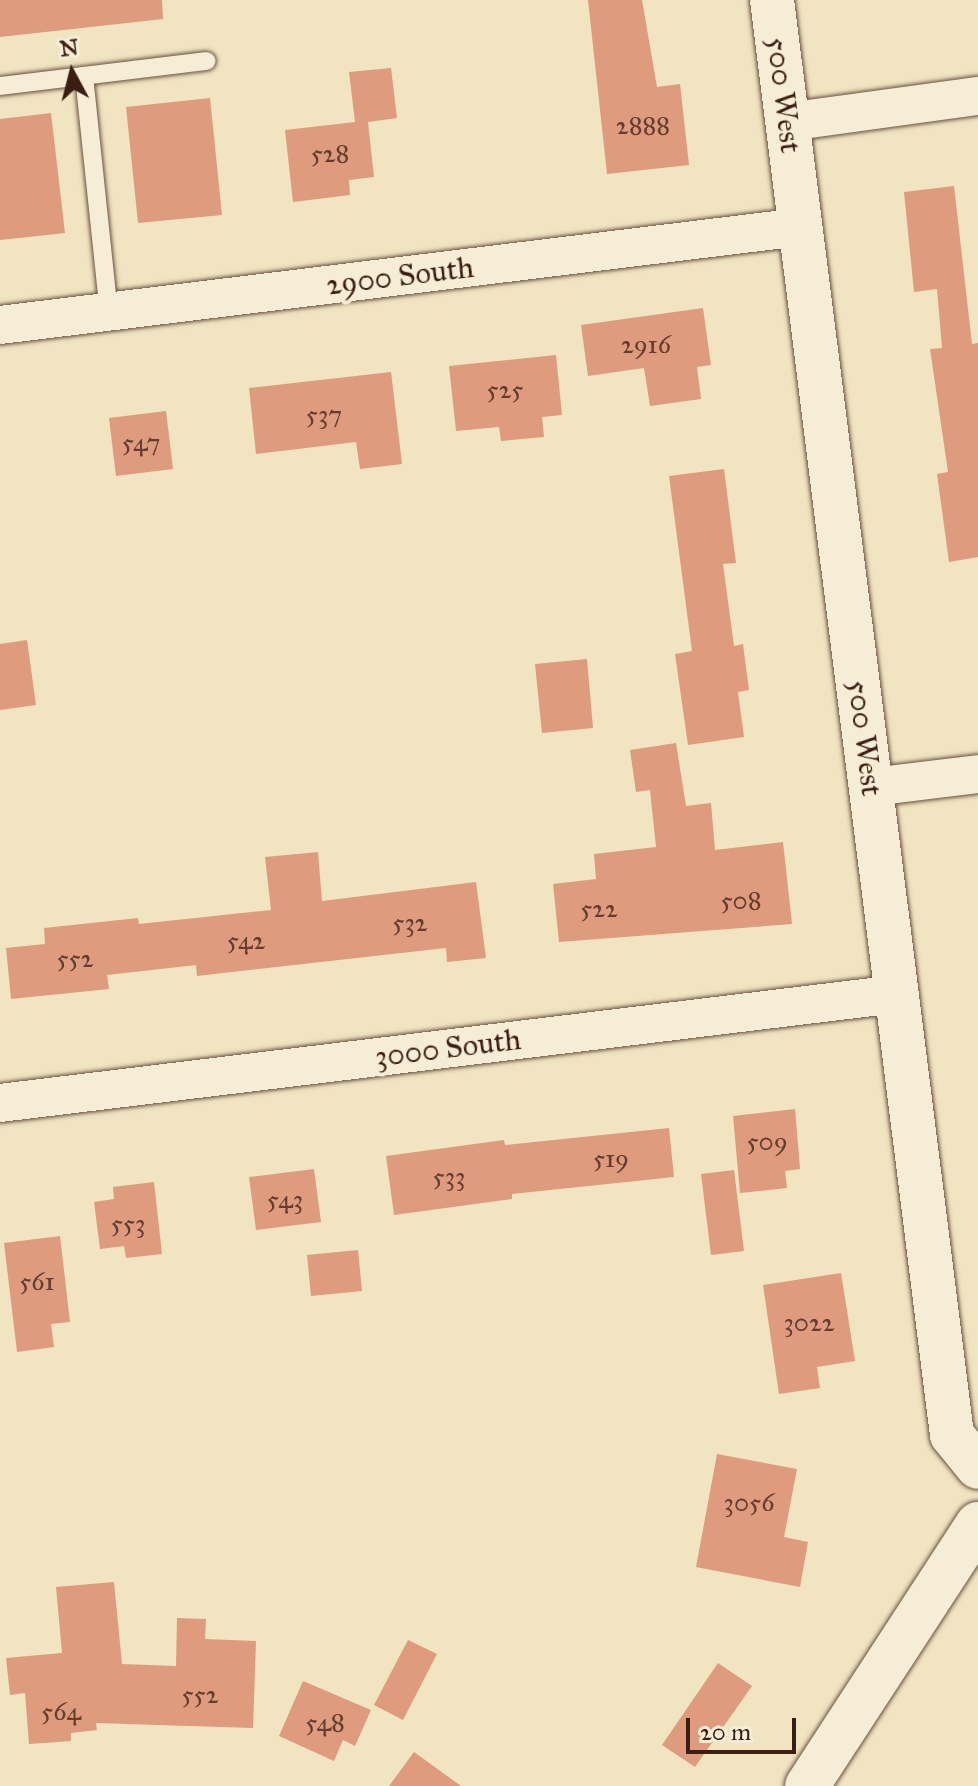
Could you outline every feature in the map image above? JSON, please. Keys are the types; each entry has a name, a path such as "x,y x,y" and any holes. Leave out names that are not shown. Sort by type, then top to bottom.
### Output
{"street":[{"name":"500 West","path":"772,0 952,1435 978,1467"},
{"path":"787,122 978,96"},
{"name":"2900 South","path":"0,325 801,227"},
{"path":"871,787 978,774"},
{"name":"3000 South","path":"0,1103 897,994"},
{"path":"807,1786 978,1524"}],"lane":[{"path":"0,86 206,61"},
{"path":"84,76 109,312"}],"building":[{"path":"0,0 162,0 163,19 0,37"},
{"path":"588,0 642,0 657,87 680,84 689,165 607,174"},
{"path":"391,68 397,118 368,122 374,177 349,180 350,195 293,202 285,130 355,122 349,72"},
{"path":"210,98 222,215 138,223 126,107"},
{"path":"51,113 65,233 0,240 0,119"},
{"path":"954,186 972,344 978,343 978,557 949,562 937,474 948,472 930,349 942,348 937,289 914,292 904,192"},
{"path":"703,308 711,365 697,367 701,399 650,406 644,368 588,376 581,325"},
{"path":"556,355 562,415 542,417 544,437 501,441 499,427 456,431 449,366"},
{"path":"391,372 402,464 360,469 356,442 256,454 249,388"},
{"path":"166,411 173,469 116,476 109,418"},
{"path":"724,469 736,563 723,564 734,646 743,644 749,690 738,692 744,737 688,745 675,654 692,651 669,476"},
{"path":"27,640 36,705 0,710 0,644"},
{"path":"587,659 593,728 542,733 535,664"},
{"path":"676,743 686,806 711,803 715,850 783,842 792,924 559,942 553,884 596,879 594,854 656,847 650,790 636,792 630,750"},
{"path":"318,852 322,901 476,882 486,958 447,962 446,948 197,976 196,965 107,975 109,989 11,999 6,948 45,944 44,928 138,918 139,924 271,910 265,857"},
{"path":"795,1109 800,1169 785,1171 787,1188 740,1193 733,1116"},
{"path":"669,1128 674,1177 512,1194 512,1199 394,1215 386,1156 504,1140 505,1145"},
{"path":"314,1169 321,1222 256,1230 249,1177"},
{"path":"734,1170 744,1251 711,1255 701,1174"},
{"path":"154,1182 162,1254 126,1258 124,1246 100,1249 94,1202 114,1199 113,1187"},
{"path":"60,1236 70,1322 51,1324 54,1347 17,1352 4,1243"},
{"path":"358,1250 362,1291 311,1296 307,1255"},
{"path":"841,1273 855,1361 817,1367 820,1388 779,1394 763,1285"},
{"path":"717,1454 797,1469 784,1537 808,1542 800,1587 696,1567"},
{"path":"114,1582 122,1664 176,1666 177,1618 206,1619 205,1639 256,1641 253,1728 96,1723 97,1730 71,1733 71,1741 29,1744 25,1693 10,1695 6,1658 62,1653 56,1587"},
{"path":"408,1640 437,1654 403,1720 374,1705"},
{"path":"718,1663 752,1686 695,1767 662,1745"},
{"path":"303,1681 371,1710 355,1746 343,1740 334,1761 279,1736"},
{"path":"414,1752 461,1786 389,1786"}]}
